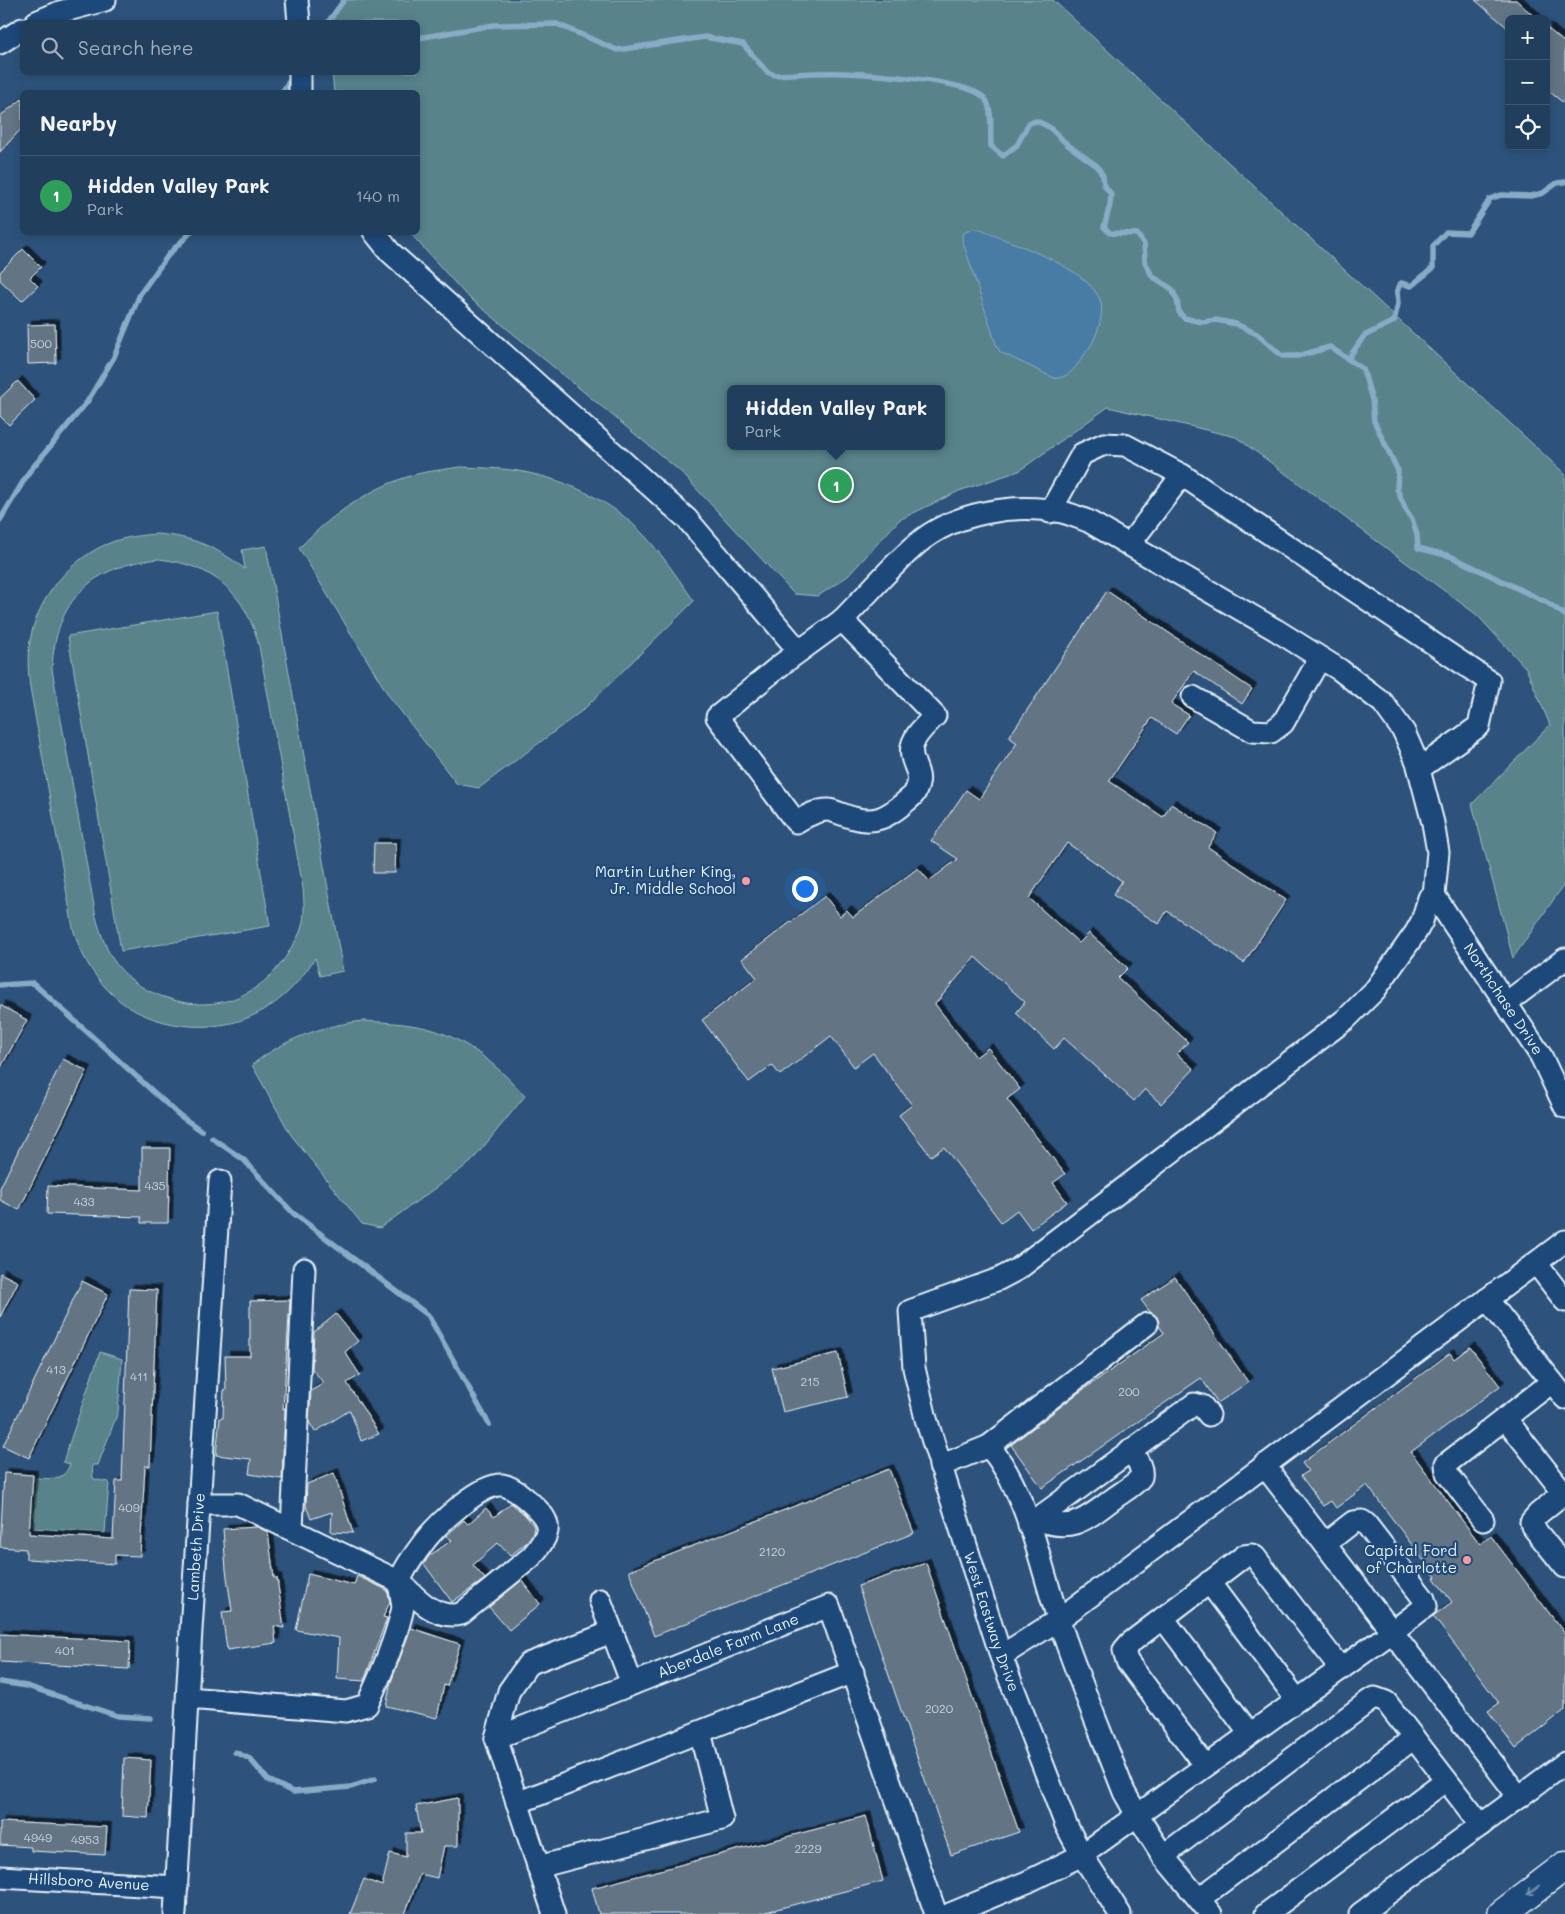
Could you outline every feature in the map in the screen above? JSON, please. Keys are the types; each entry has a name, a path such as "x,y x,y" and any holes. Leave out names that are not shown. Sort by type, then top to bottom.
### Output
{"main road":[{"path":"1502,1914 1565,1866"}],"street":[{"path":"41,20 60,12 105,0"},
{"path":"0,43 20,30"},
{"path":"300,75 300,90"},
{"path":"376,235 390,252 405,266 687,519 799,652"},
{"path":"1050,512 1082,454 1104,444 1125,445 1182,475 1489,681 1479,726 1419,769"},
{"path":"1129,545 1182,475"},
{"path":"842,620 935,716 917,734 912,748 914,762 919,773 918,786 912,796 888,816 863,820 828,810 813,813 796,822 717,717 842,620 918,544 939,528 964,518 993,511 1033,510 1062,512 1088,521 1320,658 1340,670 1383,704 1404,732 1419,769 1433,823 1438,852 1434,895"},
{"path":"1193,696 1252,732 1271,732 1283,723 1320,658"},
{"name":"Northchase Drive","path":"1434,895 1541,1056 1565,1106"},
{"name":"West Eastway Drive","path":"1120,1914 1082,1855 1066,1825 1001,1656 926,1419 914,1368 910,1312 912,1309 999,1279 1018,1269 1346,1019 1375,990 1416,932 1422,921 1429,898 1434,895"},
{"path":"1506,1003 1565,959"},
{"name":"Lambeth Drive","path":"175,1914 220,1181"},
{"path":"1001,1656 1058,1620 1565,1240"},
{"path":"1536,1263 1565,1301"},
{"path":"292,1529 304,1270"},
{"path":"1483,1520 1447,1473 1445,1467 1450,1460 1505,1418 1559,1390 1487,1299"},
{"path":"940,1466 989,1446 1146,1324"},
{"path":"1032,1522 1194,1404 1202,1406 1209,1415"},
{"path":"1505,1418 1564,1493 1531,1522 1532,1526 1562,1557"},
{"path":"989,1446 1013,1480 1032,1522 1058,1620 1124,1792 1163,1856 1205,1906 1414,1738"},
{"path":"1032,1522 1067,1526 1084,1520 1141,1477 1140,1464 1130,1450"},
{"path":"1264,1465 1519,1797"},
{"path":"187,1701 346,1711 367,1705 383,1670 403,1610 400,1582 427,1538 453,1512 480,1492 493,1486 503,1485 517,1492 544,1516 547,1524 546,1535 531,1557 461,1614 452,1616 437,1611 420,1601 400,1582 238,1504 199,1504"},
{"path":"950,1914 1028,1882 1082,1855 1426,1606 1426,1601 1362,1521 1353,1522 1324,1544"},
{"path":"1205,1766 1124,1655 1124,1648 1244,1556 1254,1556 1341,1668"},
{"path":"1209,1582 1297,1700"},
{"path":"600,1600 632,1684"},
{"name":"Aberdale Farm Lane","path":"496,1738 830,1606 936,1914"},
{"path":"1163,1618 1250,1734"},
{"path":"554,1914 496,1738 509,1691 528,1664 612,1632"},
{"path":"517,1803 853,1672"},
{"path":"1163,1856 1372,1699 1378,1698 1386,1702 1481,1825"},
{"path":"538,1867 722,1819 700,1732"},
{"path":"1360,1914 1565,1763"},
{"path":"1266,1914 1446,1780"},
{"name":"Hillsboro Avenue","path":"0,1877 177,1887"}],"green space":[{"path":"343,0 1053,0 1565,474 1565,883 1513,958 1472,804 1550,725 1526,668 1477,615 1236,437 1108,407 1019,471 959,491 899,520 848,576 818,596 794,594 681,472 465,294 412,235 420,235 420,90 334,90 332,75 420,75 420,20 334,20 334,11"},
{"path":"460,467 506,469 524,472 562,482 591,495 617,511 648,539 694,601 583,710 479,788 457,784 389,696 299,548 341,511 373,491 390,483 426,472"},
{"path":"170,535 204,544 245,569 242,550 266,546 343,971 320,976 315,958 297,982 276,1002 258,1013 223,1025 184,1026 146,1016 114,996 89,965 73,928 30,687 28,652 34,625 48,595 58,581 83,558 97,549 112,542 134,536","holes":["159,559 178,562 211,575 224,585 236,597 253,627 259,646 304,898 304,917 299,935 279,966 267,979 237,997 221,1002 204,1004 186,1003 167,998 146,989 122,971 113,960 107,948 96,917 52,669 55,645 61,624 70,605 82,590 96,578 114,569 135,563"]},
{"path":"217,611 270,926 121,951 68,636"},
{"path":"364,1021 417,1026 449,1036 463,1043 490,1062 525,1096 471,1162 380,1228 362,1224 291,1135 252,1065 277,1048 305,1035 334,1026"},
{"path":"100,1352 122,1359 118,1412 98,1465 92,1465 93,1478 109,1482 105,1533 33,1528 36,1478 57,1478 67,1470 70,1464 63,1462"}],"water":[{"path":"973,229 981,230 1061,264 1088,283 1097,294 1101,307 1100,323 1091,345 1070,373 1060,378 1054,378 1000,352 962,239 963,233"}],"building":[{"path":"1475,0 1516,0 1533,15 1505,15 1505,26"},
{"path":"1550,30 1565,43 1565,104 1550,92"},
{"path":"20,101 20,130 0,152 0,116"},
{"path":"23,249 41,267 30,278 38,286 22,301 0,280 0,272"},
{"path":"55,324 56,363 28,364 27,325"},
{"path":"18,381 35,400 9,425 0,416 0,398"},
{"path":"1107,591 1252,689 1242,704 1194,671 1171,704 1189,715 1176,734 1152,718 1109,781 1163,817 1171,804 1217,833 1208,847 1286,900 1244,963 1167,911 1159,924 1113,895 1122,881 1067,843 1029,898 1079,943 1089,933 1128,968 1118,978 1188,1042 1177,1054 1194,1069 1161,1104 1145,1089 1134,1101 1064,1038 1054,1049 1016,1013 1025,1002 975,957 935,1004 976,1057 988,1048 1020,1089 1007,1099 1065,1174 1053,1183 1067,1202 1031,1229 1017,1210 1001,1222 944,1147 931,1156 899,1115 912,1105 873,1053 854,1067 831,1036 780,1075 772,1065 749,1082 702,1020 757,978 742,959 825,896 840,916 847,910 853,917 918,868 929,881 958,859 931,841 966,790 979,799 1017,743 1009,737"},
{"path":"374,843 396,843 395,873 373,873"},
{"path":"0,1005 27,1020 0,1069"},
{"path":"63,1059 87,1071 19,1210 0,1200 0,1188"},
{"path":"142,1148 170,1148 168,1223 141,1223 141,1217 47,1214 48,1186 142,1190"},
{"path":"0,1273 18,1282 0,1317"},
{"path":"1175,1277 1248,1382 1218,1403 1201,1378 1042,1488 1011,1445 1077,1394 1164,1333 1159,1326 1157,1317 1150,1312 1141,1300"},
{"path":"82,1281 108,1294 29,1458 3,1446"},
{"path":"129,1289 157,1290 150,1466 145,1466 140,1556 115,1555 115,1564 26,1559 26,1549 0,1547 4,1473 33,1475 29,1534 113,1539 116,1481 122,1481"},
{"path":"290,1300 283,1409 285,1408 282,1479 249,1474 251,1459 216,1455 220,1418 223,1418 224,1390 226,1390 225,1356 250,1356 250,1301"},
{"path":"336,1314 358,1341 345,1352 360,1375 347,1383 379,1434 361,1441 350,1410 315,1432 309,1422 311,1391 324,1383 312,1369 314,1332"},
{"name":"Capital Ford of Charlotte","path":"1470,1347 1500,1386 1411,1452 1480,1544 1491,1536 1565,1634 1565,1710 1516,1748 1488,1711 1499,1703 1433,1616 1452,1602 1434,1578 1436,1577 1367,1485 1336,1508 1331,1501 1323,1506 1301,1476 1308,1471 1302,1463 1450,1353 1454,1359"},
{"path":"838,1353 848,1397 783,1412 772,1368"},
{"path":"889,1469 914,1533 654,1636 629,1571"},
{"path":"334,1473 353,1533 331,1532 332,1512 311,1519 306,1506 307,1484"},
{"path":"511,1503 534,1526 533,1533 526,1543 510,1556 498,1543 473,1565 485,1579 452,1602 424,1564 429,1556 452,1540 446,1536 464,1520 468,1524 486,1508 494,1517"},
{"path":"257,1527 268,1532 274,1578 277,1578 284,1628 274,1626 276,1643 227,1650 222,1612 232,1611 223,1529"},
{"path":"926,1563 1019,1832 951,1855 858,1586"},
{"path":"308,1574 354,1585 357,1576 387,1590 390,1602 383,1617 387,1618 364,1681 337,1679 339,1638 296,1630"},
{"path":"522,1580 540,1604 509,1630 489,1607"},
{"path":"411,1628 460,1644 447,1686 444,1685 437,1718 386,1706 391,1682"},
{"path":"0,1634 130,1641 129,1669 0,1662"},
{"path":"124,1758 151,1760 148,1818 122,1816"},
{"path":"458,1798 458,1846 444,1846 437,1878 420,1874 405,1914 350,1914 364,1879 382,1886 390,1853 406,1857 406,1833 421,1833 416,1806"},
{"path":"866,1816 883,1881 758,1914 599,1914 592,1888"},
{"path":"0,1822 107,1827 105,1855 31,1851 31,1847 0,1845"}],"waterway":[{"path":"329,20 344,0"},
{"path":"420,38 494,25 557,24 617,50 705,37 743,44 767,72 775,75 809,73 857,74 920,79 963,87 978,93 986,100 990,110 991,146 1003,156 1017,145 1029,123 1037,121 1049,127 1068,145 1097,166 1103,176 1104,185 1111,194 1104,227 1110,233 1137,234 1144,244 1145,262 1152,276 1172,289 1177,300 1179,312 1184,318 1202,322 1216,320 1236,324 1257,334 1282,356 1298,356 1330,347 1363,369 1372,400 1374,421 1398,471 1397,489 1412,519 1417,535 1418,548 1450,556 1548,603 1565,615"},
{"path":"283,90 293,76"},
{"path":"1348,359 1364,336 1394,321 1398,304 1397,291 1401,283 1411,286 1433,268 1433,246 1446,232 1468,233 1490,199 1501,195 1531,196 1543,193 1557,183 1565,182"},
{"path":"0,520 29,472 87,402 114,357 140,294 169,254 188,235"},
{"path":"0,985 33,983 179,1115 202,1131"},
{"path":"212,1138 244,1160 293,1213 428,1315 489,1424"},
{"path":"0,1682 27,1686 118,1716 151,1718"},
{"path":"235,1752 250,1759 268,1780 293,1792 351,1787 375,1779"}],"place":[{"name":"Hidden Valley Park","path":"836,485"},
{"name":"Martin Luther King, Jr. Middle School","path":"746,881"},
{"name":"Capital Ford of Charlotte","path":"1467,1560"}]}
